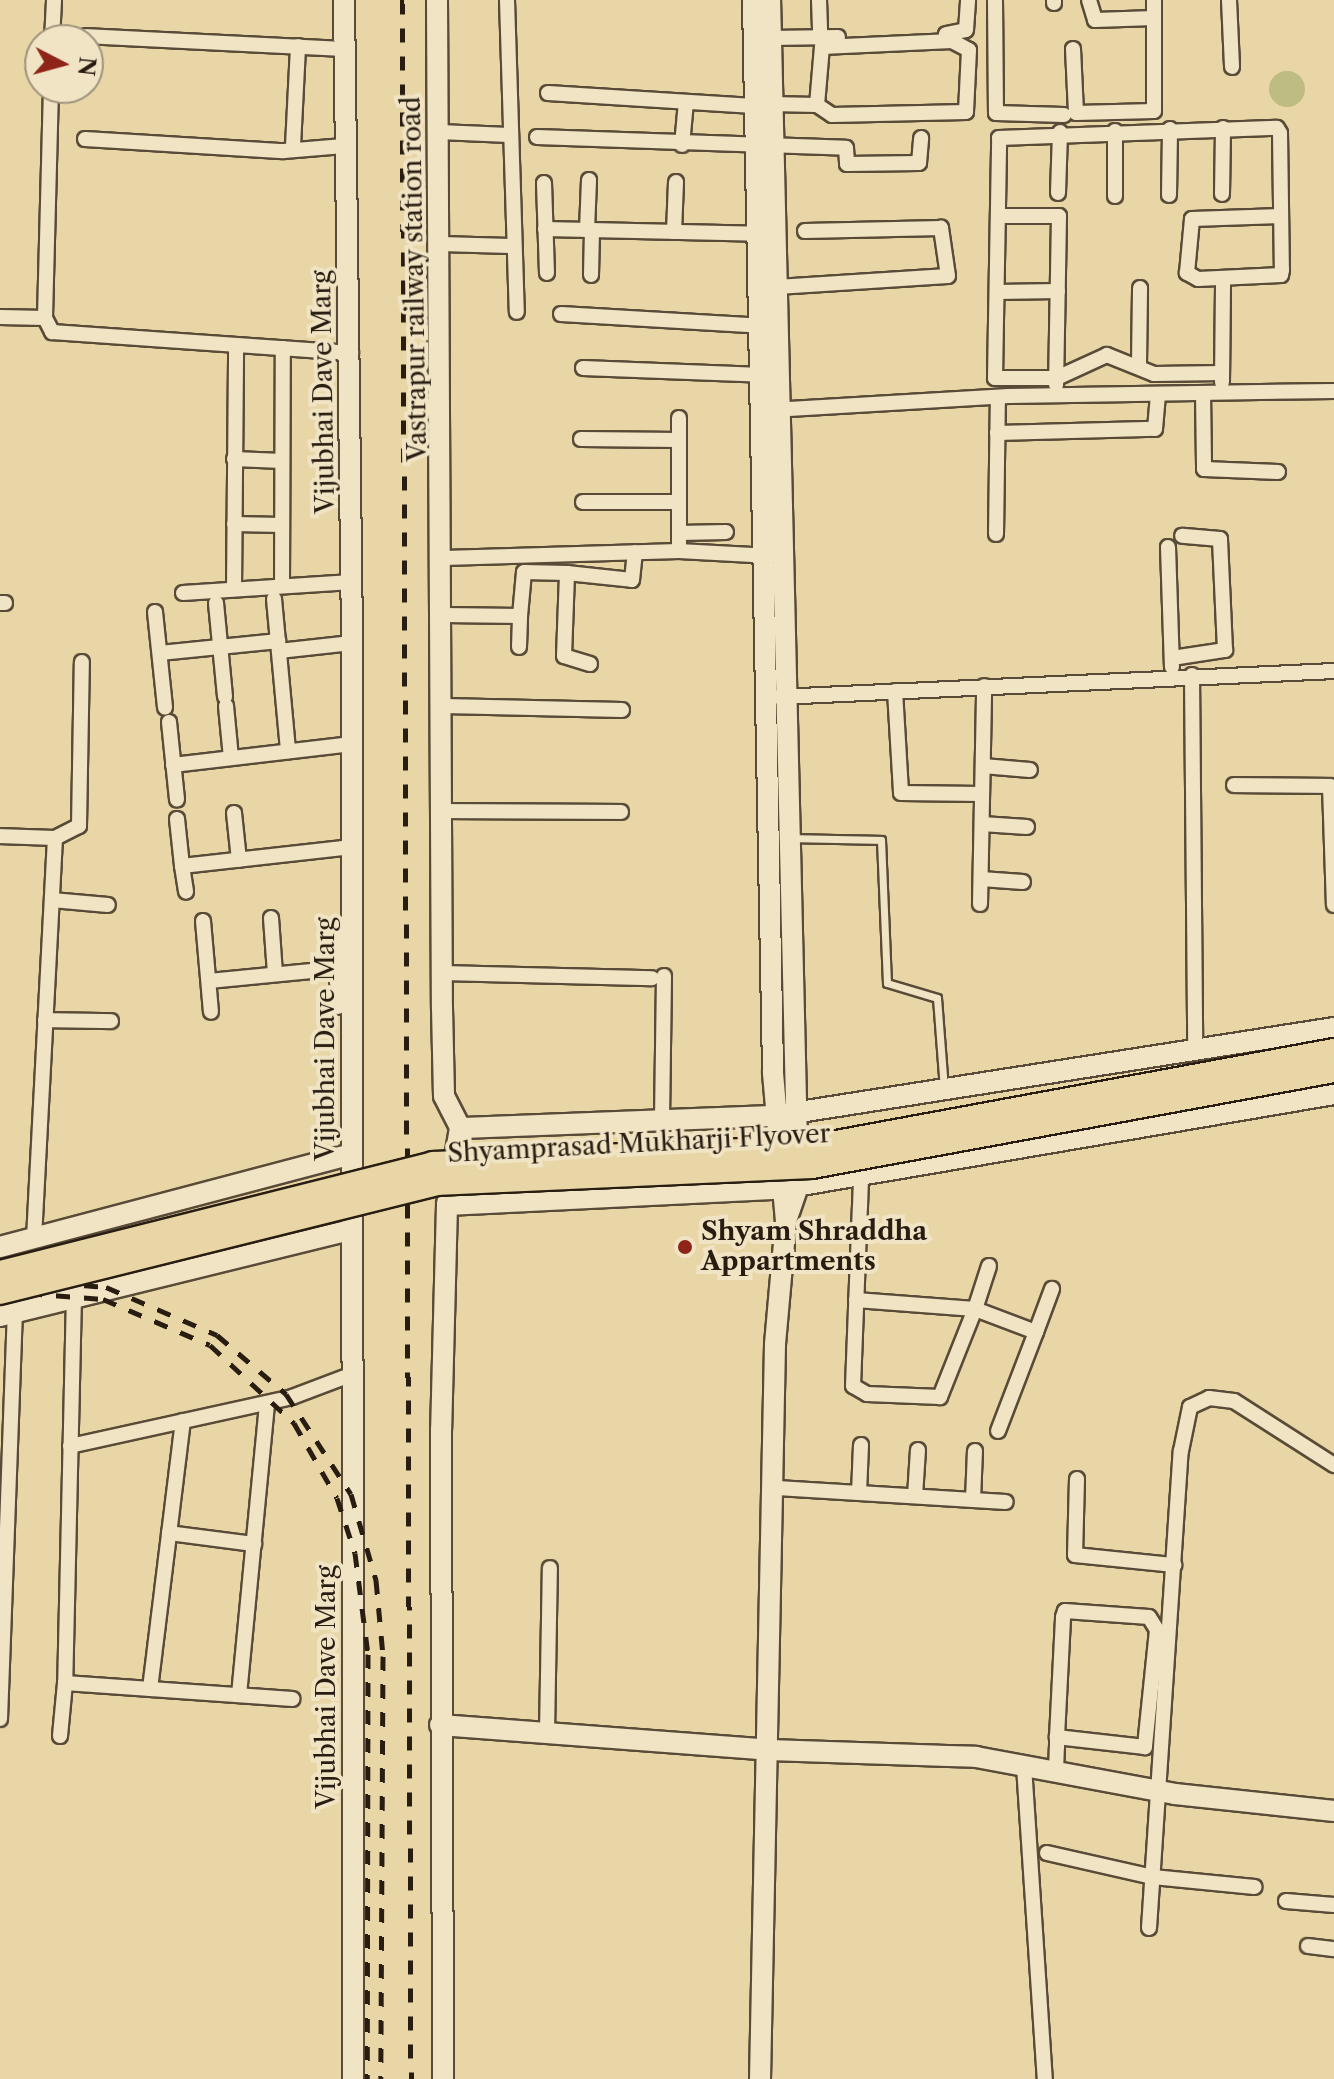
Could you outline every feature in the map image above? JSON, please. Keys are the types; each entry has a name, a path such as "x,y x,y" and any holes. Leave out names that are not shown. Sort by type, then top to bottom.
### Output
{"main road":[{"name":"Shyamprasad Mukharji Flyover","path":"0,1272 433,1163 809,1147 1334,1050"},
{"name":"Shyamprasad Mukharji Flyover","path":"0,1293 436,1184 812,1167 1334,1071"}],"street":[{"path":"53,24 54,0"},
{"name":"Vijubhai Dave Marg","path":"344,0 342,49 351,353 352,582 352,847 344,968 351,1154 353,1374 353,2079"},
{"name":"Vastrapur railway station road","path":"437,0 444,558 444,1096 460,1128"},
{"path":"507,0 510,246 517,312"},
{"path":"753,0 777,287 772,410 778,697 774,1116 788,1187"},
{"path":"763,105 770,38 770,0"},
{"path":"819,0 820,37"},
{"path":"770,38 959,34 968,27 968,0"},
{"path":"995,0 996,113 1064,115"},
{"path":"1089,0 1095,20 1154,18"},
{"path":"1073,49 1076,113 1151,113 1154,0"},
{"path":"1229,0 1232,67"},
{"path":"104,37 342,49"},
{"path":"548,93 686,102 817,105 832,115 966,112 969,50 952,41 829,44 816,59 817,105"},
{"path":"293,146 298,46"},
{"path":"682,145 686,102"},
{"path":"51,104 45,318 58,333 351,353"},
{"path":"1222,194 1223,128"},
{"path":"1222,373 1154,374 1139,363 1097,357 1057,378 995,378 999,138 1060,132 1277,128 1281,216 1281,275 1223,279 1187,273 1192,219 1281,216"},
{"path":"1169,195 1170,129"},
{"path":"1115,131 1115,196"},
{"path":"439,132 509,135"},
{"path":"1058,193 1060,132"},
{"path":"537,137 764,149 846,148 847,164 919,163 921,138"},
{"path":"85,139 284,151 293,146 344,146"},
{"path":"764,149 758,234 762,375 772,410"},
{"path":"589,180 591,275"},
{"path":"674,232 676,182"},
{"path":"544,183 547,273"},
{"path":"998,216 1059,216 1056,395"},
{"path":"777,287 948,276 941,228 805,231"},
{"path":"545,229 758,234"},
{"path":"441,244 510,246"},
{"path":"1221,393 1223,279"},
{"path":"1139,363 1140,288"},
{"path":"997,292 1058,291"},
{"path":"561,314 761,326"},
{"path":"0,317 45,318"},
{"path":"234,589 236,345"},
{"path":"283,348 278,646 288,751"},
{"path":"583,368 762,375"},
{"path":"997,433 1155,429 1154,374"},
{"path":"772,410 1056,395 1334,391"},
{"path":"1203,393 1204,469 1278,472"},
{"path":"996,534 998,397"},
{"path":"679,418 679,551"},
{"path":"581,439 679,440"},
{"path":"234,459 282,461"},
{"path":"583,502 679,502"},
{"path":"234,524 282,525"},
{"path":"679,533 726,532"},
{"path":"1172,658 1225,650 1220,539 1182,536"},
{"path":"1168,547 1173,676"},
{"path":"444,558 679,551 776,556"},
{"path":"519,647 524,572 632,580 635,552"},
{"path":"567,573 564,656 590,664"},
{"path":"183,593 234,589 278,592 352,582"},
{"path":"216,603 231,758"},
{"path":"155,612 177,800"},
{"path":"444,615 520,616"},
{"path":"160,653 221,647 352,643"},
{"path":"0,836 55,838 79,826 82,662"},
{"path":"778,697 1192,675 1334,671"},
{"path":"1192,675 1195,1049"},
{"path":"980,904 984,686"},
{"path":"895,691 901,793 982,794"},
{"path":"760,2079 777,1488 775,1344 796,1113 789,838 778,697"},
{"path":"444,706 622,710"},
{"path":"173,765 352,744"},
{"path":"983,766 1030,770"},
{"path":"1234,785 1330,786 1334,905"},
{"path":"443,811 621,812"},
{"path":"234,813 239,860"},
{"path":"177,819 186,892"},
{"path":"982,824 1027,827"},
{"path":"34,1237 55,838"},
{"path":"182,866 352,847"},
{"path":"981,879 1023,882"},
{"path":"52,900 108,905"},
{"path":"271,918 275,974"},
{"path":"203,921 211,1012"},
{"path":"336,934 344,968 338,1007"},
{"path":"209,981 344,968"},
{"path":"442,973 658,977 662,1120"},
{"path":"45,1020 111,1021"},
{"path":"443,2079 440,1725 447,1205 460,1128 774,1116 944,1093 1334,1028"},
{"path":"447,1205 788,1187 1334,1094"},
{"path":"0,1247 351,1154"},
{"path":"861,1177 853,1386 882,1396 940,1397 989,1266"},
{"path":"0,1719 7,1314 74,1295 351,1230"},
{"path":"998,1431 1052,1289"},
{"path":"60,1736 65,1683 74,1295"},
{"path":"856,1300 975,1309 1036,1332"},
{"path":"70,1446 267,1403 353,1374"},
{"path":"1149,1928 1174,1565 1190,1407 1209,1398 1234,1401 1334,1465"},
{"path":"239,1695 267,1403"},
{"path":"150,1689 183,1421"},
{"path":"859,1493 861,1445"},
{"path":"915,1496 918,1450"},
{"path":"973,1500 975,1451"},
{"path":"1077,1479 1075,1555 1174,1565"},
{"path":"777,1488 1006,1502"},
{"path":"169,1533 254,1544"},
{"path":"547,1733 550,1568"},
{"path":"1056,1772 1057,1737 1065,1611 1149,1617 1157,1630 1145,1747 1057,1737"},
{"path":"65,1683 292,1699"},
{"path":"440,1725 769,1750 976,1757 1160,1791 1334,1811"},
{"path":"1024,1766 1041,1926 1045,2079"},
{"path":"1047,1853 1153,1877 1255,1887"},
{"path":"1286,1901 1334,1905"},
{"path":"1308,1946 1334,1949"}],"lane":[{"path":"789,838 881,840 887,983 937,998 944,1093"}],"shaded area":[{"path":"1287,71 1300,76 1305,89 1300,102 1287,107 1274,102 1269,89 1274,76"}],"railway":[{"path":"402,0 411,2079"},
{"path":"0,1278 106,1287 217,1335 286,1394 351,1494 376,1580 383,1656 381,2079"},
{"path":"0,1291 103,1299 210,1345 294,1423 337,1498 355,1553 368,1654 367,2079"}],"place":[{"name":"Shyam Shraddha Appartments","path":"685,1247"}]}
